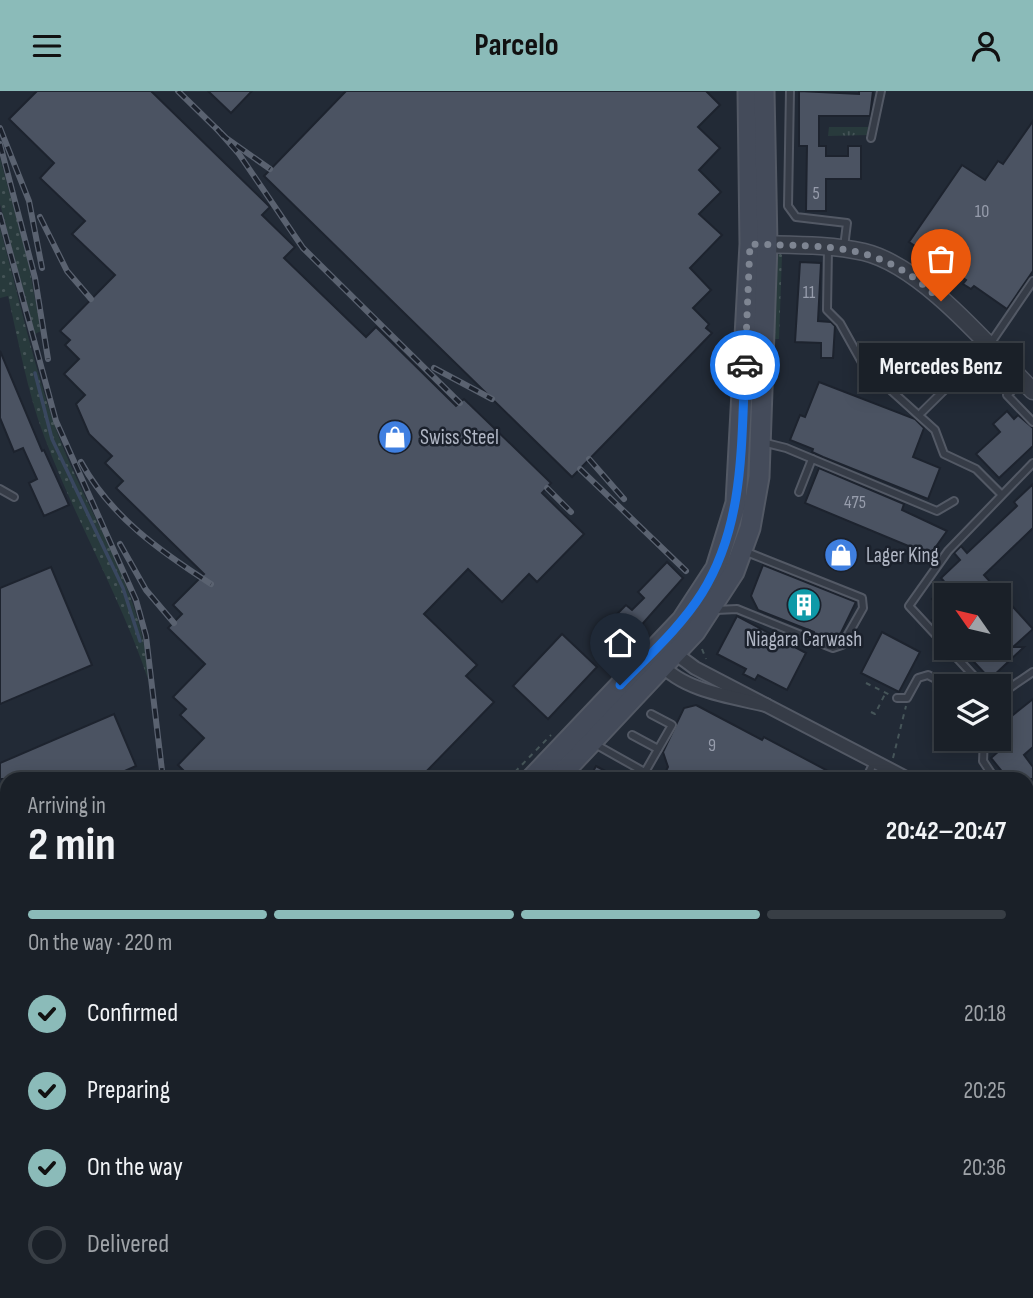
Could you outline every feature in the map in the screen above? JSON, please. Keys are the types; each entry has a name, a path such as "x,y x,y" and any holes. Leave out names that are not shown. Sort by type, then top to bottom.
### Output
{"main road":[{"path":"748,91 759,210"},
{"path":"563,772 670,660 711,611 743,550 756,502 760,441 759,210 764,91"},
{"path":"538,772 656,648 702,594 728,538 736,503 759,244"}],"street":[{"path":"759,244 836,248 879,257 910,273 1028,386"},
{"path":"766,705 721,695 683,680 670,660 666,648 656,648 657,659 670,660 695,668 895,772"}],"lane":[{"path":"790,91 788,206 796,217 847,223 836,248 827,310 840,323 864,366 935,430 944,454 976,469 1001,494"},
{"path":"872,138 881,91"},
{"path":"922,412 988,347 1033,281"},
{"path":"1028,386 1007,395 1033,422"},
{"path":"760,441 812,459 937,511 954,501"},
{"path":"799,492 812,459"},
{"path":"934,633 909,606 948,551 1033,463"},
{"path":"0,489 14,497"},
{"path":"743,550 858,595 864,603 863,608 837,648 823,644"},
{"path":"711,611 725,607 737,609 811,639"},
{"path":"852,611 863,608"},
{"path":"959,660 972,674"},
{"path":"1011,687 1033,672"},
{"path":"897,698 906,698 918,678 928,675 934,678"},
{"path":"591,742 645,772 672,725 651,714"},
{"path":"632,735 658,749"},
{"path":"983,751 983,761 990,772"},
{"path":"869,772 874,761"}],"path":[{"path":"866,683 897,698"},
{"path":"871,712 875,714 885,694"},
{"path":"895,754 906,698"}],"green space":[{"path":"829,127 870,127 869,135 828,136"},
{"path":"0,158 28,261 41,331 35,334 0,204"},
{"path":"0,228 46,399 66,456 125,582 145,647 149,682 138,650 56,467 38,419 8,296 0,298"},
{"path":"780,253 779,339 774,339 777,256"}],"building":[{"path":"37,91 151,91 270,207 262,215 295,247 284,258 366,337 376,327 456,406 464,399 551,483 542,493 584,534 537,582 529,574 502,602 468,569 424,614 477,665 466,676 494,702 426,772 185,772 178,765 204,738 180,715 186,709 173,697 205,664 168,628 182,614 173,605 204,574 116,488 123,481 105,463 112,456 89,434 76,404 85,395 64,374 79,359 65,345 70,340 60,331 115,275 72,234 85,221 40,178 54,163 9,119"},
{"path":"208,91 252,91 231,113"},
{"path":"346,91 706,91 720,105 698,127 720,148 699,170 721,192 699,214 722,235 690,268 711,290 693,308 709,324 706,328 712,333 572,477 264,176"},
{"path":"799,91 859,94 859,91 873,91 870,116 819,116 819,146 826,146 826,156 848,156 848,146 861,146 861,179 826,179 826,211 806,211 807,146 799,146"},
{"path":"1033,121 1033,271 1007,309 974,286 971,289 963,284 966,280 909,242 962,165 985,180 998,161 1003,164"},
{"path":"800,262 821,263 818,321 831,322 835,326 833,358 821,358 821,343 795,342"},
{"path":"0,351 42,451 44,450 69,505 44,516 29,483 37,479 23,448 14,452 0,418"},
{"path":"819,382 915,419 924,428 913,457 940,468 928,499 823,457 812,452 813,449 790,440 800,415 805,417"},
{"path":"1007,411 1014,419 1018,415 1033,428 1033,446 999,478 976,454 1000,432 993,424"},
{"path":"819,468 904,504 902,510 947,531 930,555 805,503"},
{"path":"1033,484 1033,528 984,575 991,583 945,583 941,578 960,560 954,553 961,546 967,553 1017,506 1014,502"},
{"path":"667,562 683,578 630,638 611,620 626,605 632,610 644,598 638,592"},
{"name":"Niagara Carwash","path":"763,565 856,602 837,641 820,639 817,644 820,648 810,644 816,640 814,632 758,610 751,596"},
{"path":"51,567 92,665 0,704 0,588"},
{"path":"1012,606 1033,629 1013,647 1024,647 1012,658"},
{"path":"737,616 806,653 787,690 758,675 755,680 743,674 746,669 717,654"},
{"path":"882,632 920,652 899,692 861,673"},
{"path":"562,634 597,667 548,719 513,686"},
{"path":"972,660 1010,660 995,674 985,674"},
{"path":"1033,699 1033,747 1024,755 1033,767 1033,772 1002,772 991,758 999,751 1011,751 1011,716"},
{"path":"696,705 830,772 666,772 668,767 663,752 684,708"},
{"path":"114,714 136,766 123,772 0,772 0,763"},
{"path":"596,766 607,772 593,772"}],"waterway":[{"path":"35,373 52,439 123,588 140,641"}],"railway":[{"path":"178,91 226,138 270,169"},
{"path":"0,128 29,201 42,268"},
{"path":"217,129 239,154 303,248 460,403"},
{"path":"0,144 35,278 48,359"},
{"path":"0,215 56,421 136,600 146,636 162,772"},
{"path":"40,217 67,271 91,299"},
{"path":"434,368 492,399"},
{"path":"589,459 624,499"},
{"path":"81,462 93,482 122,516 173,559 211,584"},
{"path":"580,469 686,571"},
{"path":"547,488 571,512"},
{"path":"120,544 146,590 174,623"}],"way so far":[{"path":"745,365 750,244 864,252 910,273 941,301"}],"place":[{"name":"Mercedes Benz","path":"941,301"},
{"name":"Swiss Steel","path":"395,437"},
{"name":"Lager King","path":"841,555"},
{"name":"Niagara Carwash","path":"804,605"}],"route":[{"path":"620,685 682,620 702,594 728,538 740,467 745,365"}]}
